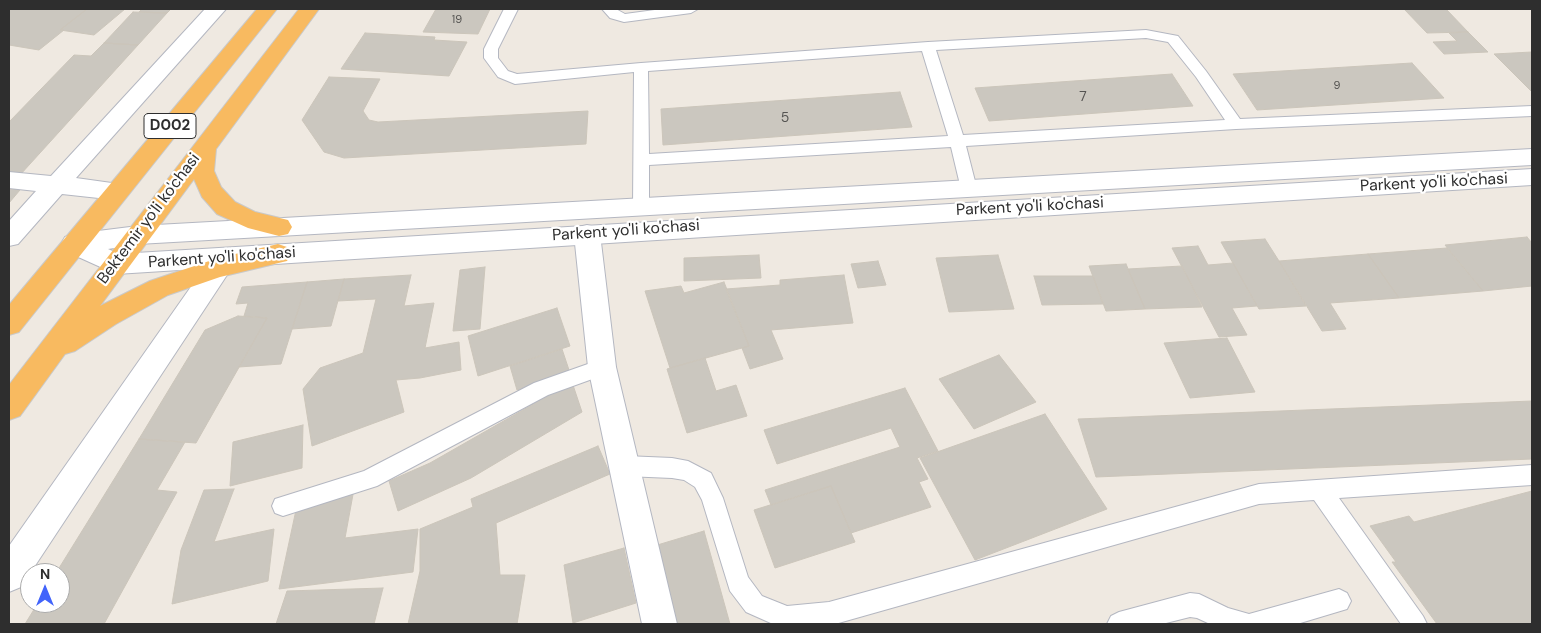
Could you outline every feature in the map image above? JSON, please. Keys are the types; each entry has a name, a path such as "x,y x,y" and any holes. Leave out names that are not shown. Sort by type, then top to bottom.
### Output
{"highway":[{"name":"D002","path":"9,324 266,9"},
{"name":"Bektemir yo'li ko'chasi","path":"9,407 309,9"},
{"path":"205,146 202,171 211,191 226,208 248,219 280,227"},
{"path":"48,355 78,334 133,301 159,288 218,268 278,254"}],"street":[{"path":"9,236 216,9"},
{"name":"Parkent yo'li ko'chasi","path":"74,244 138,236 280,227 1532,157"},
{"name":"Parkent yo'li ko'chasi","path":"74,244 116,264 1532,177"},
{"path":"9,180 117,191"},
{"path":"587,234 602,367 660,624"},
{"path":"9,575 218,268"}],"lane":[{"path":"511,9 491,49 493,63 503,74 515,79 641,67 928,46 1146,34 1173,39 1201,74 1236,124"},
{"path":"610,9 615,15 624,18 691,9"},
{"path":"928,46 957,140 969,189"},
{"path":"641,67 641,207"},
{"path":"642,160 1236,124 1532,111"},
{"path":"283,506 369,479 541,389 602,367"},
{"path":"625,466 680,469 688,471 703,480 712,498 738,584 754,604 787,618 829,614 1259,494 1532,475"},
{"path":"1320,490 1415,624"},
{"path":"1254,624 1339,601"},
{"path":"1119,624 1190,605 1199,606 1225,619 1244,624"}],"building":[{"path":"9,9 87,9 60,30 64,30 39,50 9,45"},
{"path":"87,9 125,9 94,35 60,30"},
{"path":"142,9 171,9 167,13 139,12"},
{"path":"436,9 490,9 478,34 423,32"},
{"path":"1404,9 1446,9 1468,32 1427,33"},
{"path":"133,12 167,13 138,45 104,43"},
{"path":"1468,32 1488,52 1444,54 1433,42 1457,41 1449,33"},
{"path":"365,33 435,37 434,40 467,42 449,76 341,69"},
{"path":"104,43 138,45 20,175 9,174 9,122 74,55 91,56"},
{"path":"1532,52 1532,92 1494,54"},
{"path":"1412,63 1444,98 1257,110 1233,74"},
{"path":"1172,74 1193,106 989,121 975,88"},
{"path":"329,77 380,79 363,111 369,120 378,122 588,111 586,144 344,158 324,152 302,120"},
{"path":"900,92 912,127 663,145 661,109"},
{"path":"9,189 20,190 9,203"},
{"path":"1527,237 1532,243 1532,286 1483,291 1445,245"},
{"path":"1265,239 1306,306 1259,309 1221,242"},
{"path":"1198,246 1208,265 1233,263 1257,306 1232,308 1247,335 1219,337 1172,248"},
{"path":"1447,248 1483,291 1399,298 1368,254"},
{"path":"1368,254 1399,298 1330,303 1346,329 1322,331 1279,261"},
{"path":"759,255 761,278 684,281 684,258"},
{"path":"998,255 1014,309 949,312 936,258"},
{"path":"878,261 886,285 858,288 851,264"},
{"path":"1126,264 1145,309 1106,311 1089,266"},
{"path":"1182,266 1202,307 1145,309 1128,269"},
{"path":"485,267 480,329 453,331 460,270"},
{"path":"411,275 404,306 434,303 425,348 459,342 461,370 420,378 396,380 404,412 312,446 303,389 320,368 363,353 376,299 338,301 344,279"},
{"path":"844,275 853,323 771,330 783,359 750,369 742,348 749,346 726,289 780,285 780,280"},
{"path":"1034,276 1093,276 1103,304 1042,305"},
{"path":"344,279 331,326 292,329 307,282"},
{"path":"307,282 281,364 239,367 267,318 244,316 248,303 236,304 242,287"},
{"path":"724,282 749,346 670,368 645,291 681,286 684,293"},
{"path":"557,308 570,346 478,376 468,336"},
{"path":"238,316 267,318 196,443 139,439 205,330"},
{"path":"1227,338 1255,392 1190,398 1164,343"},
{"path":"562,349 570,373 517,390 510,366"},
{"path":"999,355 1036,402 974,429 939,379"},
{"path":"705,358 716,391 736,385 747,416 687,433 667,369"},
{"path":"572,382 582,412 471,478 398,511 389,481 430,463"},
{"path":"905,388 938,451 917,458 928,479 919,482 931,507 851,533 831,486 771,505 765,490 900,447 891,428 777,464 764,430"},
{"path":"1532,401 1532,459 1096,477 1078,419"},
{"path":"1045,414 1107,509 975,560 920,458"},
{"path":"303,425 302,468 230,486 233,442"},
{"path":"139,439 185,442 157,490 177,492 104,624 25,624 32,613 70,613 70,563 62,563"},
{"path":"598,446 610,474 496,523 500,575 525,575 517,624 408,624 420,571 420,529 473,507 471,499"},
{"path":"831,486 855,542 775,568 754,510"},
{"path":"234,489 214,542 274,529 268,581 172,604 181,550 204,490"},
{"path":"354,489 345,538 418,529 413,572 279,589 296,510"},
{"path":"1532,491 1532,624 1437,624 1392,562 1396,562 1370,526 1409,516 1414,522"},
{"path":"704,531 730,624 673,624 654,546"},
{"path":"624,548 636,603 573,623 564,565"},
{"path":"383,588 374,624 276,624 287,591"}]}
